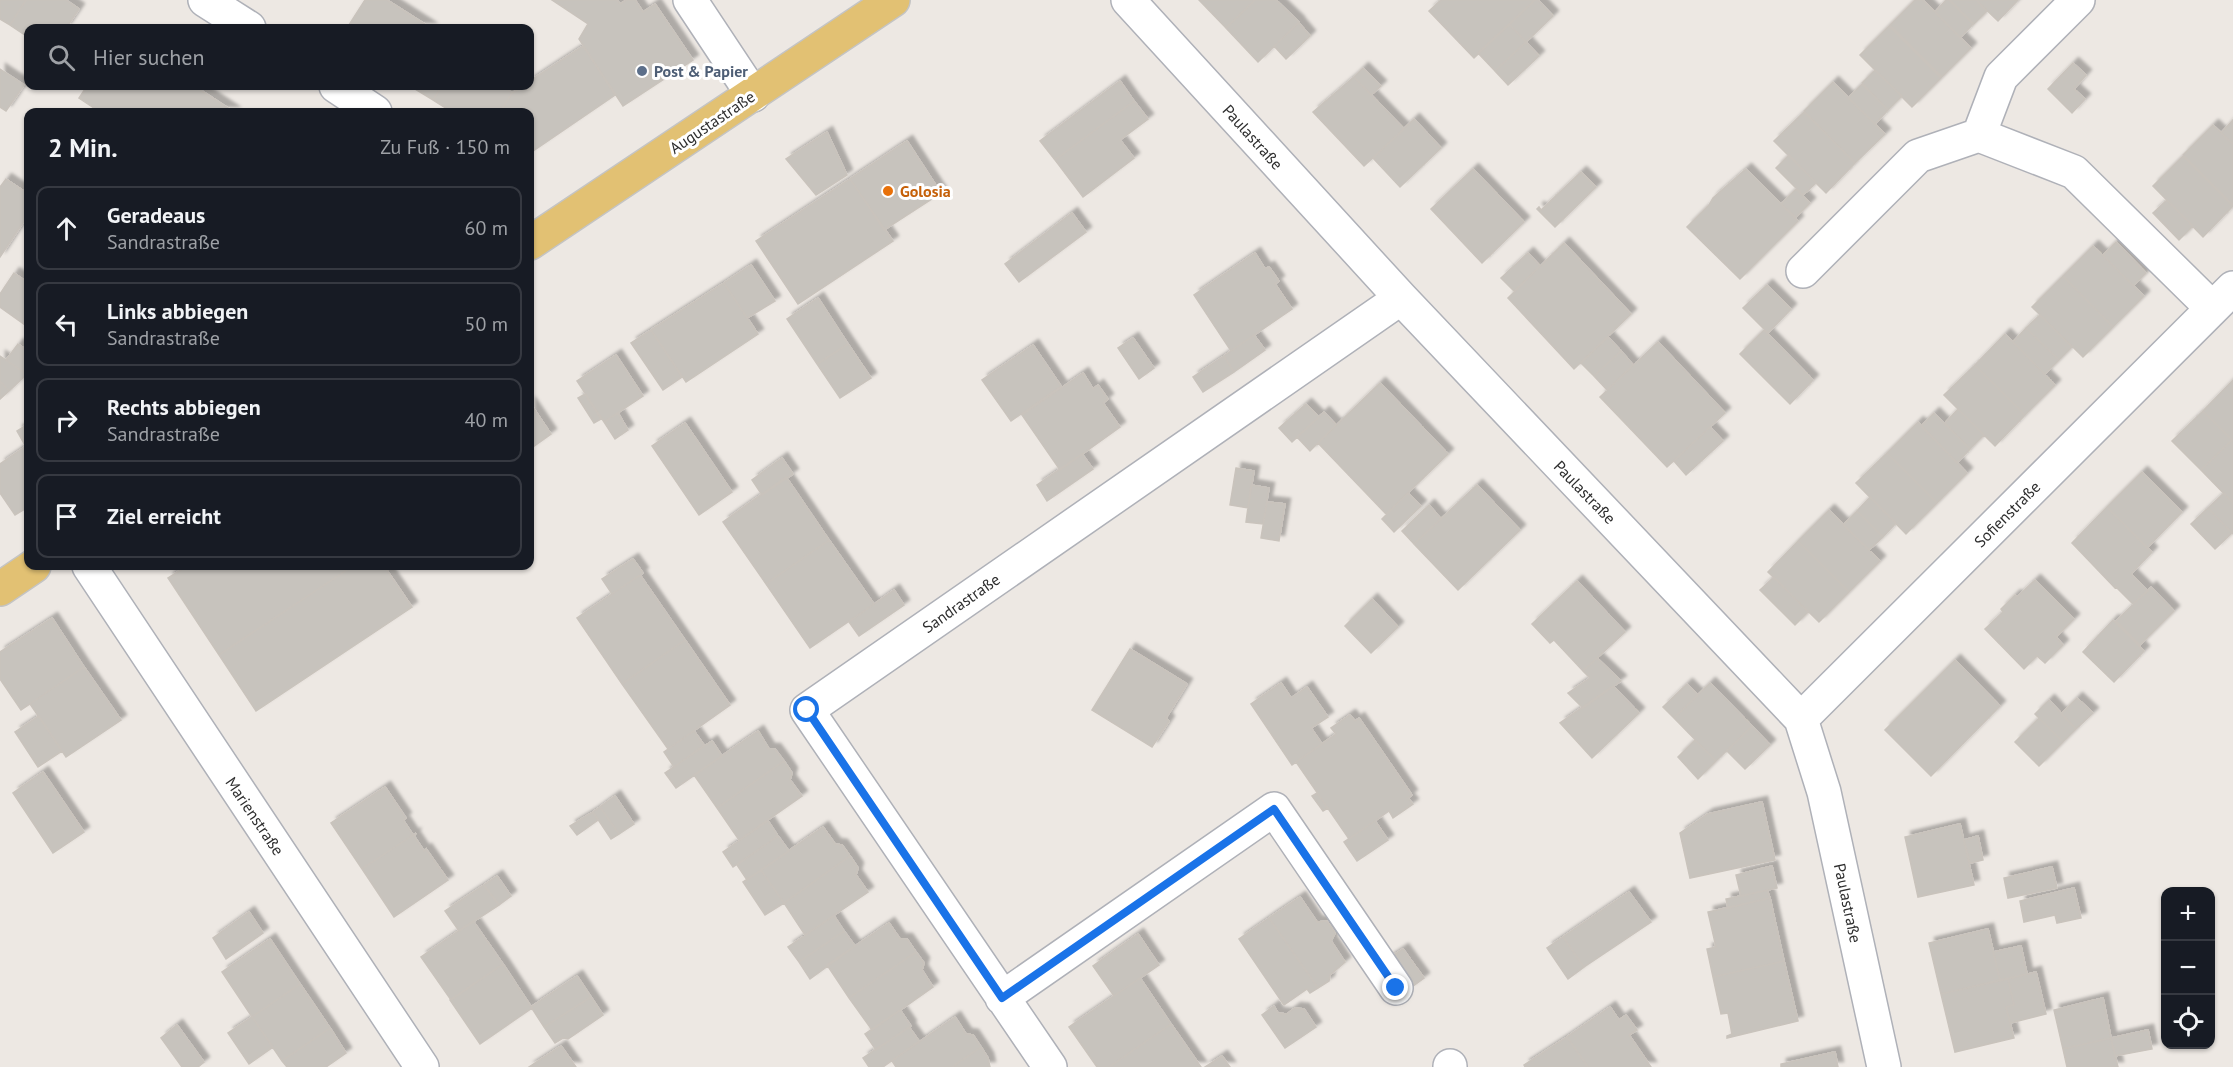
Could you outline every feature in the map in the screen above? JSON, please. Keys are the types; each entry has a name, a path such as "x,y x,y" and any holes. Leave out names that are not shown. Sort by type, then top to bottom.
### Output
{"main road":[{"name":"Augustastraße","path":"534,240 893,0"},
{"path":"0,589 28,570"}],"street":[{"path":"205,0 243,24"},
{"path":"690,0 753,95"},
{"name":"Paulastraße","path":"1128,0 1401,298 1801,719 1824,792 1884,1067"},
{"path":"1803,271 1918,156 1979,135 2001,77 2078,0"},
{"path":"342,90 369,108"},
{"name":"Sofienstraße","path":"1801,719 2223,298 2074,172 1979,135"},
{"name":"Sandrastraße","path":"1050,1067 807,710 1401,298"},
{"name":"Marienstraße","path":"92,570 413,1064"},
{"path":"1002,998 1274,809 1396,988"}],"building":[{"path":"0,0 26,0 10,25 0,19"},
{"path":"26,0 66,0 79,9 69,24 24,24 24,34 10,25"},
{"path":"365,0 387,0 425,24 350,24"},
{"path":"552,0 617,0 620,4 627,0 635,0 643,12 655,4 693,60 623,106 579,39 588,24"},
{"path":"1199,0 1255,0 1226,28"},
{"path":"1255,0 1276,0 1299,22 1258,62 1226,28"},
{"path":"1441,0 1535,0 1474,58 1429,11"},
{"path":"1535,0 1538,0 1553,16 1526,42 1509,24"},
{"path":"1915,0 1923,0 1971,48 1942,77 1890,25"},
{"path":"1946,0 1949,0 1973,24 1960,38 1935,12"},
{"path":"1950,0 1976,0 1987,11 1974,24"},
{"path":"1976,0 2018,0 1998,21"},
{"path":"1299,23 1310,36 1286,59 1274,46"},
{"path":"1509,24 1526,42 1495,71 1478,53"},
{"path":"1889,26 1941,78 1912,107 1860,55"},
{"path":"1526,42 1539,56 1508,85 1495,71"},
{"path":"583,46 615,95 534,150 534,108 503,108 512,93 517,90 534,90 534,78"},
{"path":"2073,63 2086,75 2074,89 2085,99 2072,113 2048,89"},
{"path":"1363,68 1381,86 1371,95 1354,77"},
{"path":"0,69 24,85 6,111 0,107"},
{"path":"1875,70 1902,96 1888,110 1862,83"},
{"path":"1354,77 1404,129 1364,166 1313,112"},
{"path":"1120,81 1134,101 1055,160 1040,141"},
{"path":"1833,82 1885,134 1855,163 1804,111"},
{"path":"1862,84 1888,110 1875,124 1848,98"},
{"path":"84,90 201,90 228,108 94,108 79,98"},
{"path":"417,90 439,90 433,100"},
{"path":"439,90 508,90 512,93 503,108 446,108 433,100"},
{"path":"1134,101 1148,119 1120,140 1134,158 1083,197 1055,160"},
{"path":"1804,112 1855,163 1826,193 1774,141"},
{"path":"1414,119 1441,148 1400,187 1373,158"},
{"path":"2233,120 2233,144 2221,133"},
{"path":"2213,125 2233,144 2233,205 2183,155"},
{"path":"827,132 847,175 816,195 786,159"},
{"path":"907,141 941,193 884,230 850,179"},
{"path":"1789,155 1816,183 1803,195 1776,168"},
{"path":"2183,156 2233,206 2203,237 2153,186"},
{"path":"1473,169 1524,222 1482,263 1431,209"},
{"path":"1746,169 1798,221 1740,279 1687,227 1713,198"},
{"path":"1581,172 1596,187 1555,227 1537,209 1539,207 1541,210"},
{"path":"6,179 24,191 24,221 0,257 0,187"},
{"path":"850,179 893,241 798,304 756,241"},
{"path":"1796,189 1810,203 1796,217 1781,204"},
{"path":"2167,200 2193,226 2179,240 2153,213"},
{"path":"1072,213 1086,232 1019,282 1005,264"},
{"path":"2116,242 2146,273 2133,286 2103,255"},
{"path":"1564,243 1631,314 1574,369 1508,298"},
{"path":"2093,246 2144,296 2113,327 2063,276"},
{"path":"1255,253 1265,269 1269,267 1279,281 1275,284 1292,309 1231,351 1194,295"},
{"path":"1528,253 1540,266 1514,291 1501,278"},
{"path":"751,265 775,301 747,318 724,283"},
{"path":"14,273 24,280 24,324 0,307 0,294"},
{"path":"2063,276 2113,327 2083,357 2032,307"},
{"path":"724,283 758,334 686,382 651,330"},
{"path":"1767,285 1791,309 1768,333 1743,308"},
{"path":"818,298 848,344 817,364 787,319"},
{"path":"2040,315 2072,347 2059,360 2026,328"},
{"path":"2026,328 2059,360 2045,374 2013,342"},
{"path":"651,330 682,377 663,390 631,343"},
{"path":"1764,330 1813,380 1790,404 1740,354"},
{"path":"2005,334 2055,385 2025,415 1975,365"},
{"path":"1254,335 1265,350 1234,372 1224,356"},
{"path":"1608,337 1621,351 1594,376 1581,363"},
{"path":"1133,338 1154,368 1139,379 1118,348"},
{"path":"1658,342 1725,413 1667,467 1600,397"},
{"path":"18,344 24,348 24,372 6,360"},
{"path":"848,344 871,378 840,398 817,364"},
{"path":"1033,345 1061,386 1011,421 982,380"},
{"path":"1621,351 1633,365 1607,390 1594,376"},
{"path":"616,355 643,396 604,422 577,381"},
{"path":"0,356 24,372 24,377 9,391 0,381"},
{"path":"1224,356 1234,372 1203,392 1193,377"},
{"path":"1975,365 2025,415 1995,446 1944,395"},
{"path":"1083,373 1093,389 1098,385 1108,399 1103,403 1120,427 1060,470 1022,415"},
{"path":"2233,380 2233,439 2232,440 2203,411"},
{"path":"0,381 9,391 0,399"},
{"path":"1380,383 1448,454 1386,514 1318,443"},
{"path":"585,394 601,419 594,423 578,398"},
{"path":"1306,404 1319,417 1292,442 1279,428"},
{"path":"534,409 551,434 534,446"},
{"path":"1958,409 1984,435 1970,449 1945,423"},
{"path":"2203,411 2232,440 2201,470 2172,441"},
{"path":"1324,412 1336,425 1310,451 1297,437"},
{"path":"618,413 628,430 615,439 604,422"},
{"path":"1934,413 1970,449 1957,463 1921,426"},
{"path":"1918,422 1967,473 1937,503 1887,453"},
{"path":"685,423 732,492 699,515 652,446"},
{"path":"24,427 24,443 17,431"},
{"path":"1710,427 1723,441 1686,475 1674,461"},
{"path":"2233,441 2233,503 2201,470"},
{"path":"24,448 24,509 15,515 0,493 0,464"},
{"path":"1887,453 1937,503 1906,534 1856,483"},
{"path":"1082,454 1093,469 1047,501 1037,485"},
{"path":"782,458 793,474 762,495 752,480"},
{"path":"1236,468 1254,471 1248,508 1230,505"},
{"path":"2142,472 2182,512 2147,548 2107,507"},
{"path":"786,477 829,540 766,584 723,522"},
{"path":"1251,485 1269,488 1263,524 1246,522"},
{"path":"1477,485 1520,530 1458,590 1414,544"},
{"path":"1408,493 1421,506 1394,532 1382,519"},
{"path":"2224,493 2233,503 2233,534 2208,508"},
{"path":"1870,497 1896,523 1883,537 1857,511"},
{"path":"1267,502 1285,504 1279,541 1261,538"},
{"path":"1429,505 1441,519 1414,544 1402,531"},
{"path":"2107,507 2152,552 2131,574 2148,591 2133,604 2072,543"},
{"path":"2208,508 2232,533 2215,549 2191,524"},
{"path":"1829,510 1880,561 1849,592 1798,541"},
{"path":"1857,511 1883,537 1869,550 1843,525"},
{"path":"829,540 874,604 810,648 766,584"},
{"path":"1798,541 1849,592 1819,622 1768,572"},
{"path":"633,559 643,573 612,594 602,579"},
{"path":"181,570 347,570 219,655 168,578"},
{"path":"347,570 387,570 412,607 256,711 219,655"},
{"path":"640,575 685,640 622,684 577,618"},
{"path":"1774,577 1808,612 1795,625 1760,590"},
{"path":"2035,580 2074,619 2056,637 2063,645 2045,663 2037,656 2024,669 1985,629 2003,612 2001,609 2015,595 2017,597"},
{"path":"1577,581 1625,632 1583,671 1554,640 1550,643 1532,624"},
{"path":"2151,587 2174,611 2140,645 2116,621"},
{"path":"894,590 904,605 859,636 849,622"},
{"path":"1372,599 1398,627 1371,653 1345,626"},
{"path":"52,618 84,667 21,710 0,679 0,652"},
{"path":"2113,620 2144,651 2114,682 2083,652"},
{"path":"685,640 730,705 668,749 622,684"},
{"path":"1130,649 1187,684 1166,718 1169,721 1152,747 1092,710"},
{"path":"1597,658 1621,681 1583,708 1568,693 1590,678 1583,671"},
{"path":"1955,660 2000,706 1931,776 1885,730"},
{"path":"84,667 121,720 66,757 30,704"},
{"path":"1281,683 1291,698 1307,687 1328,717 1311,728 1322,744 1292,765 1251,704"},
{"path":"1710,683 1752,726 1716,761 1674,718"},
{"path":"1687,684 1698,695 1674,718 1663,707"},
{"path":"1613,686 1639,713 1592,758 1560,723"},
{"path":"2077,698 2093,713 2076,729 2061,714"},
{"path":"2049,700 2076,729 2063,742 2035,714"},
{"path":"1350,715 1355,721 1359,718 1412,795 1408,798 1413,804 1393,818 1389,811 1349,839 1296,762 1336,734 1331,728"},
{"path":"39,716 62,751 38,767 15,732"},
{"path":"2039,718 2063,742 2039,766 2015,742"},
{"path":"1752,726 1770,745 1745,769 1727,751"},
{"path":"694,731 704,745 674,767 664,752"},
{"path":"758,731 769,749 775,749 784,761 717,808 694,775"},
{"path":"1695,740 1716,761 1698,779 1678,757"},
{"path":"712,741 722,756 676,788 665,773"},
{"path":"784,761 792,773 790,780 802,796 739,840 717,808"},
{"path":"43,772 84,832 53,853 13,793"},
{"path":"385,787 406,818 403,820 413,835 362,869 331,823"},
{"path":"1317,793 1328,808 1323,811 1312,796"},
{"path":"615,796 634,824 619,834 600,807"},
{"path":"1762,802 1775,860 1690,878 1680,833 1708,814"},
{"path":"600,807 619,834 611,839 593,812"},
{"path":"593,812 598,820 577,835 570,826"},
{"path":"768,821 778,836 733,867 723,852"},
{"path":"1375,821 1388,840 1357,861 1344,842"},
{"path":"1960,824 1974,885 1918,897 1905,837"},
{"path":"823,827 835,844 842,845 850,856 784,903 761,870"},
{"path":"416,833 414,836 424,851 426,849 448,880 394,917 362,869"},
{"path":"778,836 789,851 747,880 737,865"},
{"path":"1978,836 1983,860 1970,863 1964,840"},
{"path":"850,856 858,868 856,875 868,892 805,935 784,903"},
{"path":"1772,866 1777,888 1741,896 1736,875"},
{"path":"2052,867 2057,888 2008,898 2004,878"},
{"path":"761,870 784,903 765,915 743,882"},
{"path":"497,876 511,896 499,905 484,885"},
{"path":"484,885 499,905 459,931 445,911"},
{"path":"2074,888 2081,918 2057,923 2055,915 2024,922 2020,901"},
{"path":"1767,890 1770,898 1728,908 1726,899"},
{"path":"1629,892 1651,922 1584,967 1563,937"},
{"path":"1300,897 1317,922 1327,921 1335,933 1331,941 1345,962 1330,975 1329,981 1318,988 1269,918"},
{"path":"1770,898 1784,961 1713,977 1707,949 1716,947 1708,912"},
{"path":"249,912 263,933 226,959 213,938"},
{"path":"834,916 844,931 799,962 788,947"},
{"path":"1269,918 1318,988 1310,993 1307,989 1284,1005 1239,939"},
{"path":"473,921 503,964 451,1000 421,957"},
{"path":"889,923 900,939 907,939 916,952 849,998 827,965"},
{"path":"1988,929 2000,980 1941,994 1929,943"},
{"path":"844,931 855,946 810,979 799,962"},
{"path":"1138,934 1159,965 1114,996 1093,966"},
{"path":"1563,937 1584,967 1568,979 1547,948"},
{"path":"270,939 300,984 252,1017 222,972"},
{"path":"2021,946 2027,974 2000,980 1993,952"},
{"path":"1403,949 1424,978 1409,989 1388,959"},
{"path":"916,952 924,963 922,970 933,987 872,1030 849,998"},
{"path":"1784,961 1798,1021 1727,1038 1732,1034 1728,1013 1721,1014 1713,977"},
{"path":"503,964 532,1008 480,1044 450,1000"},
{"path":"2036,972 2046,1014 2010,1023 2006,1007 2014,1005 2008,979"},
{"path":"577,976 591,997 544,1027 531,1007"},
{"path":"1140,978 1171,1024 1109,1067 1097,1067 1069,1027"},
{"path":"2008,979 2014,1005 2006,1007 2014,1038 1955,1052 1941,994"},
{"path":"300,984 330,1028 282,1061 252,1017"},
{"path":"591,997 603,1015 568,1039 563,1038 555,1043 544,1027"},
{"path":"2103,998 2111,1038 2063,1049 2054,1010"},
{"path":"1274,1006 1278,1013 1287,1014 1295,1008 1304,1009 1316,1027 1285,1048 1262,1015"},
{"path":"1610,1007 1619,1020 1626,1015 1637,1030 1629,1035 1651,1067 1588,1067 1567,1037"},
{"path":"900,1010 911,1026 876,1050 865,1034"},
{"path":"252,1017 273,1047 249,1064 228,1033"},
{"path":"955,1017 966,1034 973,1035 981,1047 952,1067 896,1067 892,1061"},
{"path":"1171,1024 1201,1067 1109,1067"},
{"path":"177,1025 204,1062 198,1067 182,1067 161,1038"},
{"path":"909,1027 919,1041 883,1067 869,1067 863,1058"},
{"path":"330,1028 346,1053 326,1067 287,1067 282,1061"},
{"path":"2148,1030 2152,1049 2115,1056 2111,1038"},
{"path":"1567,1037 1588,1067 1525,1067 1524,1065"},
{"path":"2111,1038 2118,1067 2067,1067 2063,1049"},
{"path":"561,1046 576,1067 529,1067"},
{"path":"981,1047 988,1058 990,1067 952,1067"},
{"path":"1835,1052 1838,1067 1781,1067 1781,1064"},
{"path":"1222,1056 1230,1067 1205,1067"}],"place":[{"name":"Post & Papier","path":"642,71"},
{"name":"Golosia","path":"888,191"}],"route":[{"path":"807,710 1002,998 1274,809 1396,988"}]}
